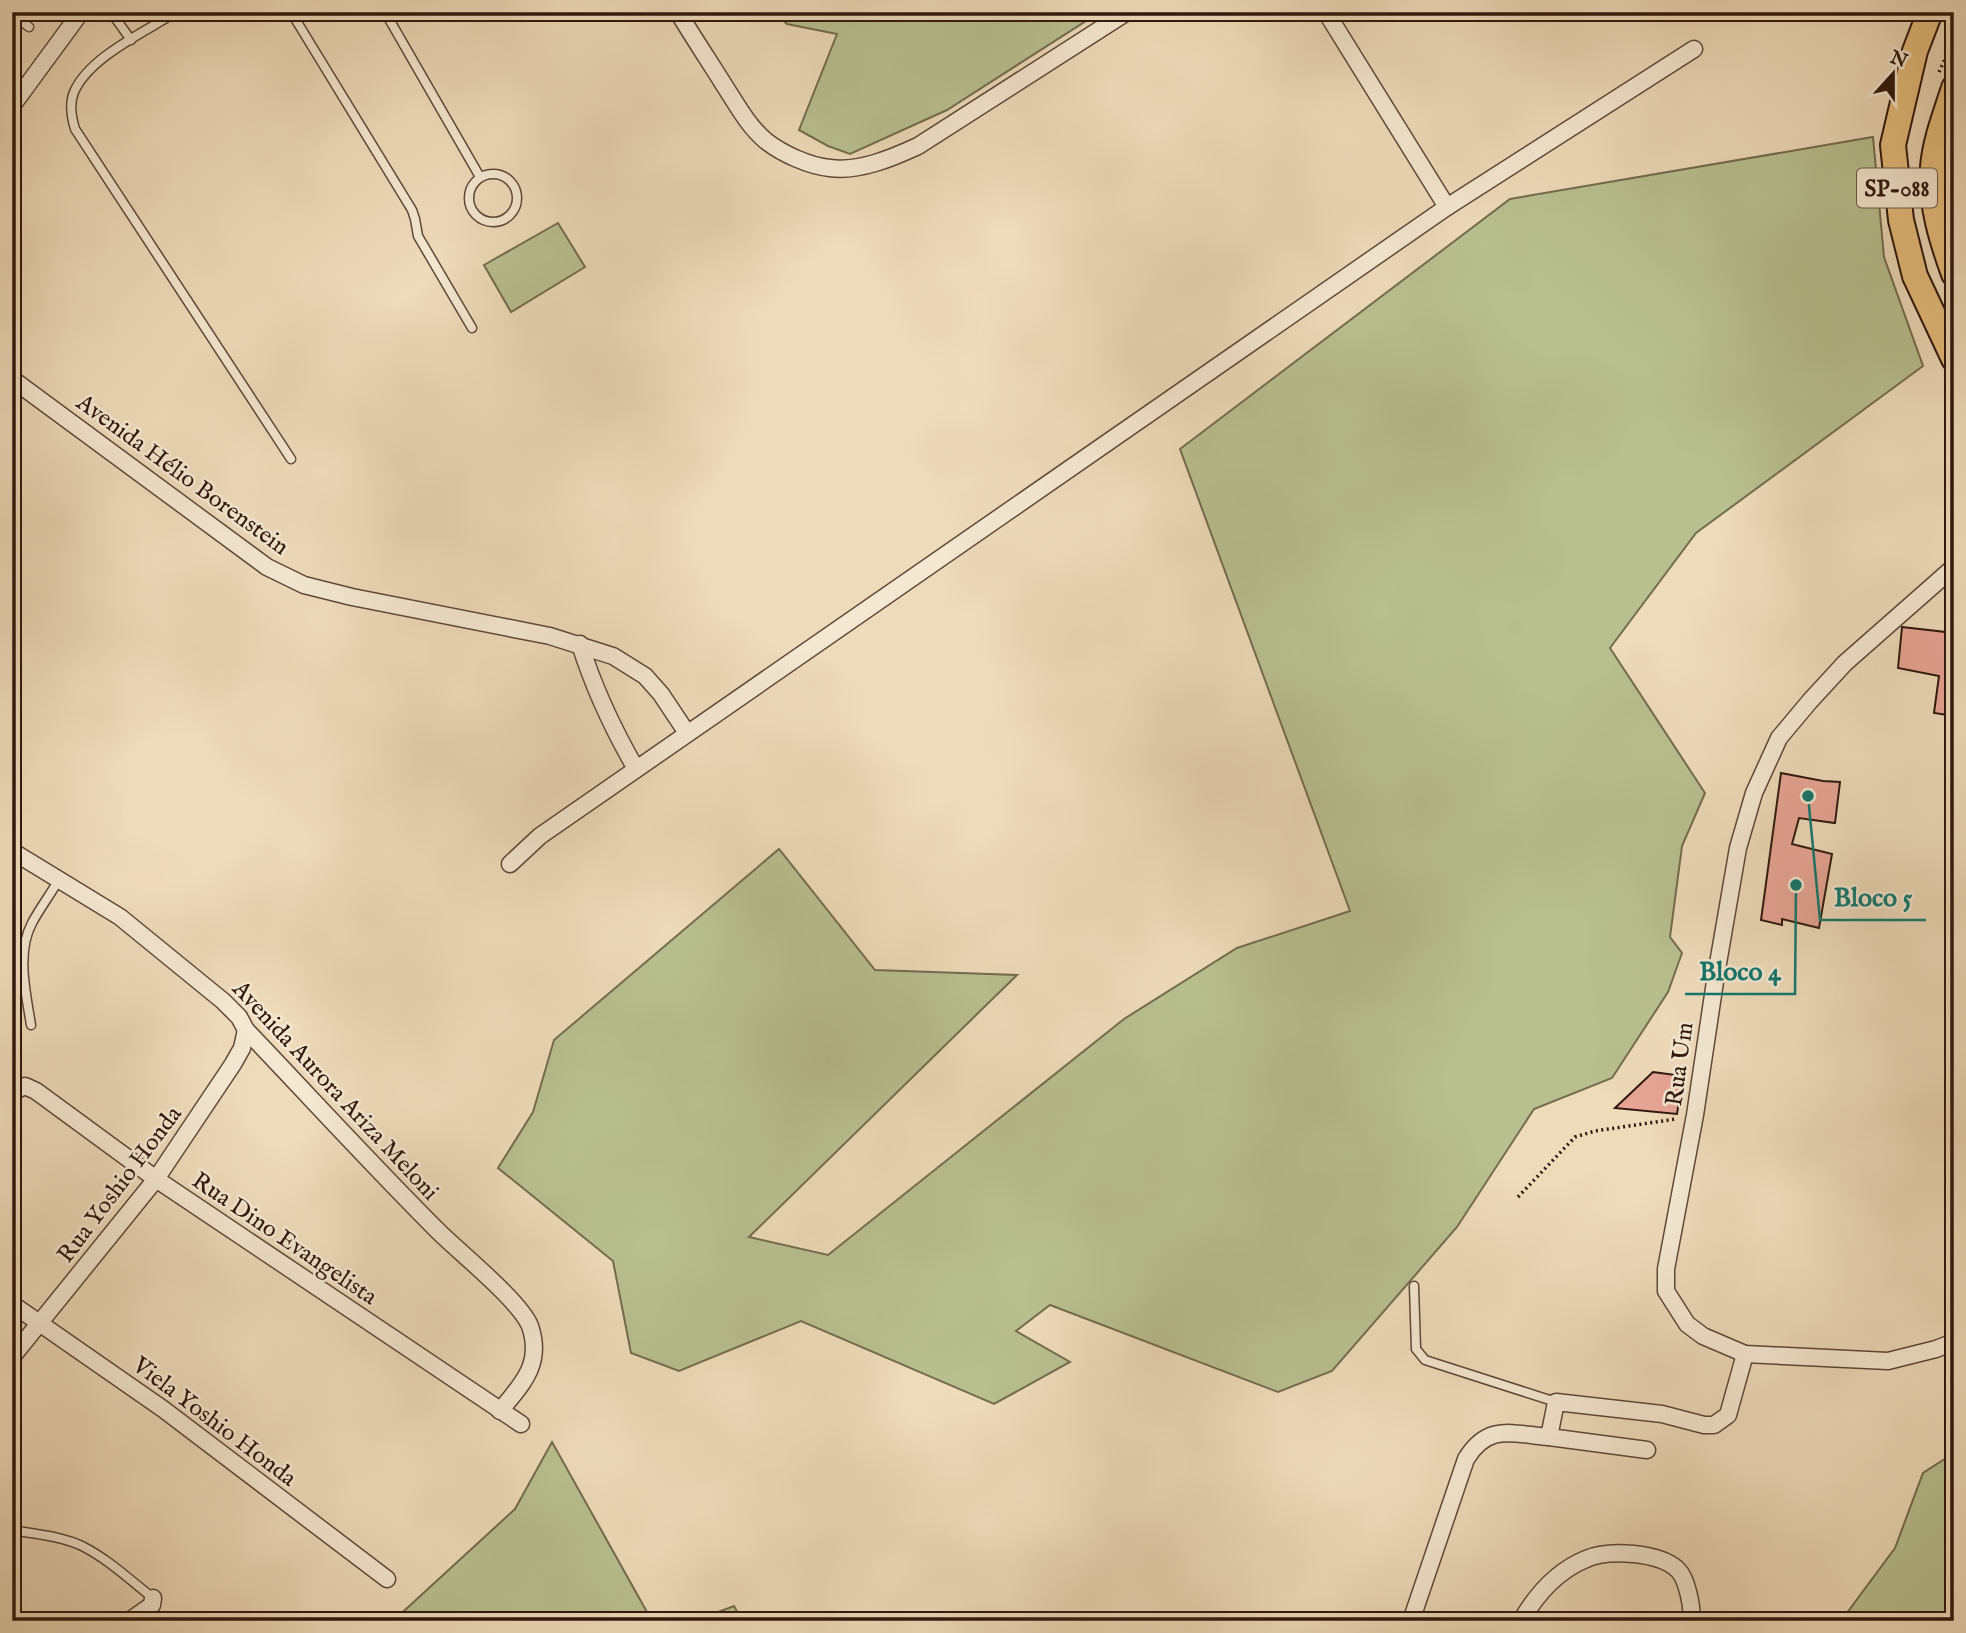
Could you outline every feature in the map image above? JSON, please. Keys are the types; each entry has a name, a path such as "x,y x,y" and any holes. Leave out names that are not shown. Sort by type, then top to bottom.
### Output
{"main road":[{"name":"SP-088","path":"1930,12 1915,51 1893,145 1901,220 1916,276 1954,359"},
{"name":"SP-088","path":"1954,88 1933,168 1935,205 1954,274"}],"street":[{"path":"12,106 81,12"},
{"path":"678,12 749,124 767,142 789,154 832,169 861,166 892,158 918,146 1127,12"},
{"path":"1326,12 1447,207"},
{"path":"510,864 540,836 1447,207 1694,49"},
{"name":"Avenida Hélio Borenstein","path":"12,379 267,567 304,585 580,644 613,656 645,676 661,694 687,733"},
{"name":"Rua Um","path":"1954,567 1845,663 1779,738 1754,793 1738,848 1695,1115 1665,1269 1666,1292 1687,1324 1703,1336 1745,1354 1888,1361 1954,1342"},
{"path":"580,644 611,726 636,769"},
{"name":"Avenida Aurora Ariza Meloni","path":"12,852 120,917 223,1001 239,1017 246,1030 439,1231 518,1308 529,1325 534,1345 533,1361 527,1378 500,1411"},
{"name":"Rua Yoshio Honda","path":"12,1357 156,1179 233,1064 242,1048 246,1030"},
{"name":"Rua Dino Evangelista","path":"19,1089 36,1091 156,1179 521,1424"},
{"name":"Viela Yoshio Honda","path":"12,1304 163,1409 387,1579"},
{"path":"1549,1437 1556,1402 1662,1414 1714,1425 1728,1415 1745,1354"},
{"path":"1411,1621 1466,1459 1474,1446 1495,1433 1647,1450"},
{"path":"1521,1621 1531,1603 1548,1584 1569,1568 1587,1558 1616,1552 1654,1558 1677,1569 1683,1576 1691,1621"},
{"path":"129,1621 152,1605 153,1598"}],"lane":[{"path":"111,12 131,40"},
{"path":"176,12 101,59 74,92 70,111 75,129 290,459"},
{"path":"291,12 412,210 418,236 472,328"},
{"path":"385,12 480,177"},
{"path":"12,14 29,27"},
{"path":"488,174 505,176 516,189 516,206 505,219 489,222 474,214 468,198 474,182 480,177 488,174"},
{"path":"32,1025 24,967 25,945 31,924 58,881"},
{"path":"1414,1286 1416,1349 1425,1360 1556,1402"},
{"path":"12,1530 69,1541 81,1546 153,1598"}],"path":[{"path":"1517,1197 1575,1137 1595,1131 1662,1123 1695,1115"}],"green space":[{"path":"775,12 1100,12 947,110 850,154 828,146 799,130 837,34 787,24"},
{"path":"1873,137 1884,257 1923,366 1696,533 1610,648 1705,793 1682,846 1670,937 1682,953 1668,992 1612,1078 1534,1109 1457,1227 1332,1371 1278,1392 1050,1305 1016,1331 1070,1362 994,1404 801,1321 679,1371 631,1353 613,1261 498,1168 533,1112 554,1040 779,849 875,970 1017,975 749,1237 828,1255 1124,1019 1237,948 1350,911 1180,449 1510,199"},
{"path":"558,223 585,267 511,312 484,265"},
{"path":"552,1442 652,1621 393,1621 515,1509"},
{"path":"1954,1453 1954,1621 1841,1621 1895,1548 1923,1473"},
{"path":"734,1606 742,1621 694,1621"}],"building":[{"path":"1902,627 1954,633 1954,716 1934,713 1939,676 1898,668"},
{"path":"1781,773 1840,782 1835,823 1799,818 1792,844 1832,854 1819,928 1782,919 1782,925 1761,920"},
{"path":"1653,1072 1683,1076 1677,1114 1615,1108"}],"place":[{"name":"Bloco 5","path":"1808,796"},
{"name":"Bloco 4","path":"1796,885"}]}
